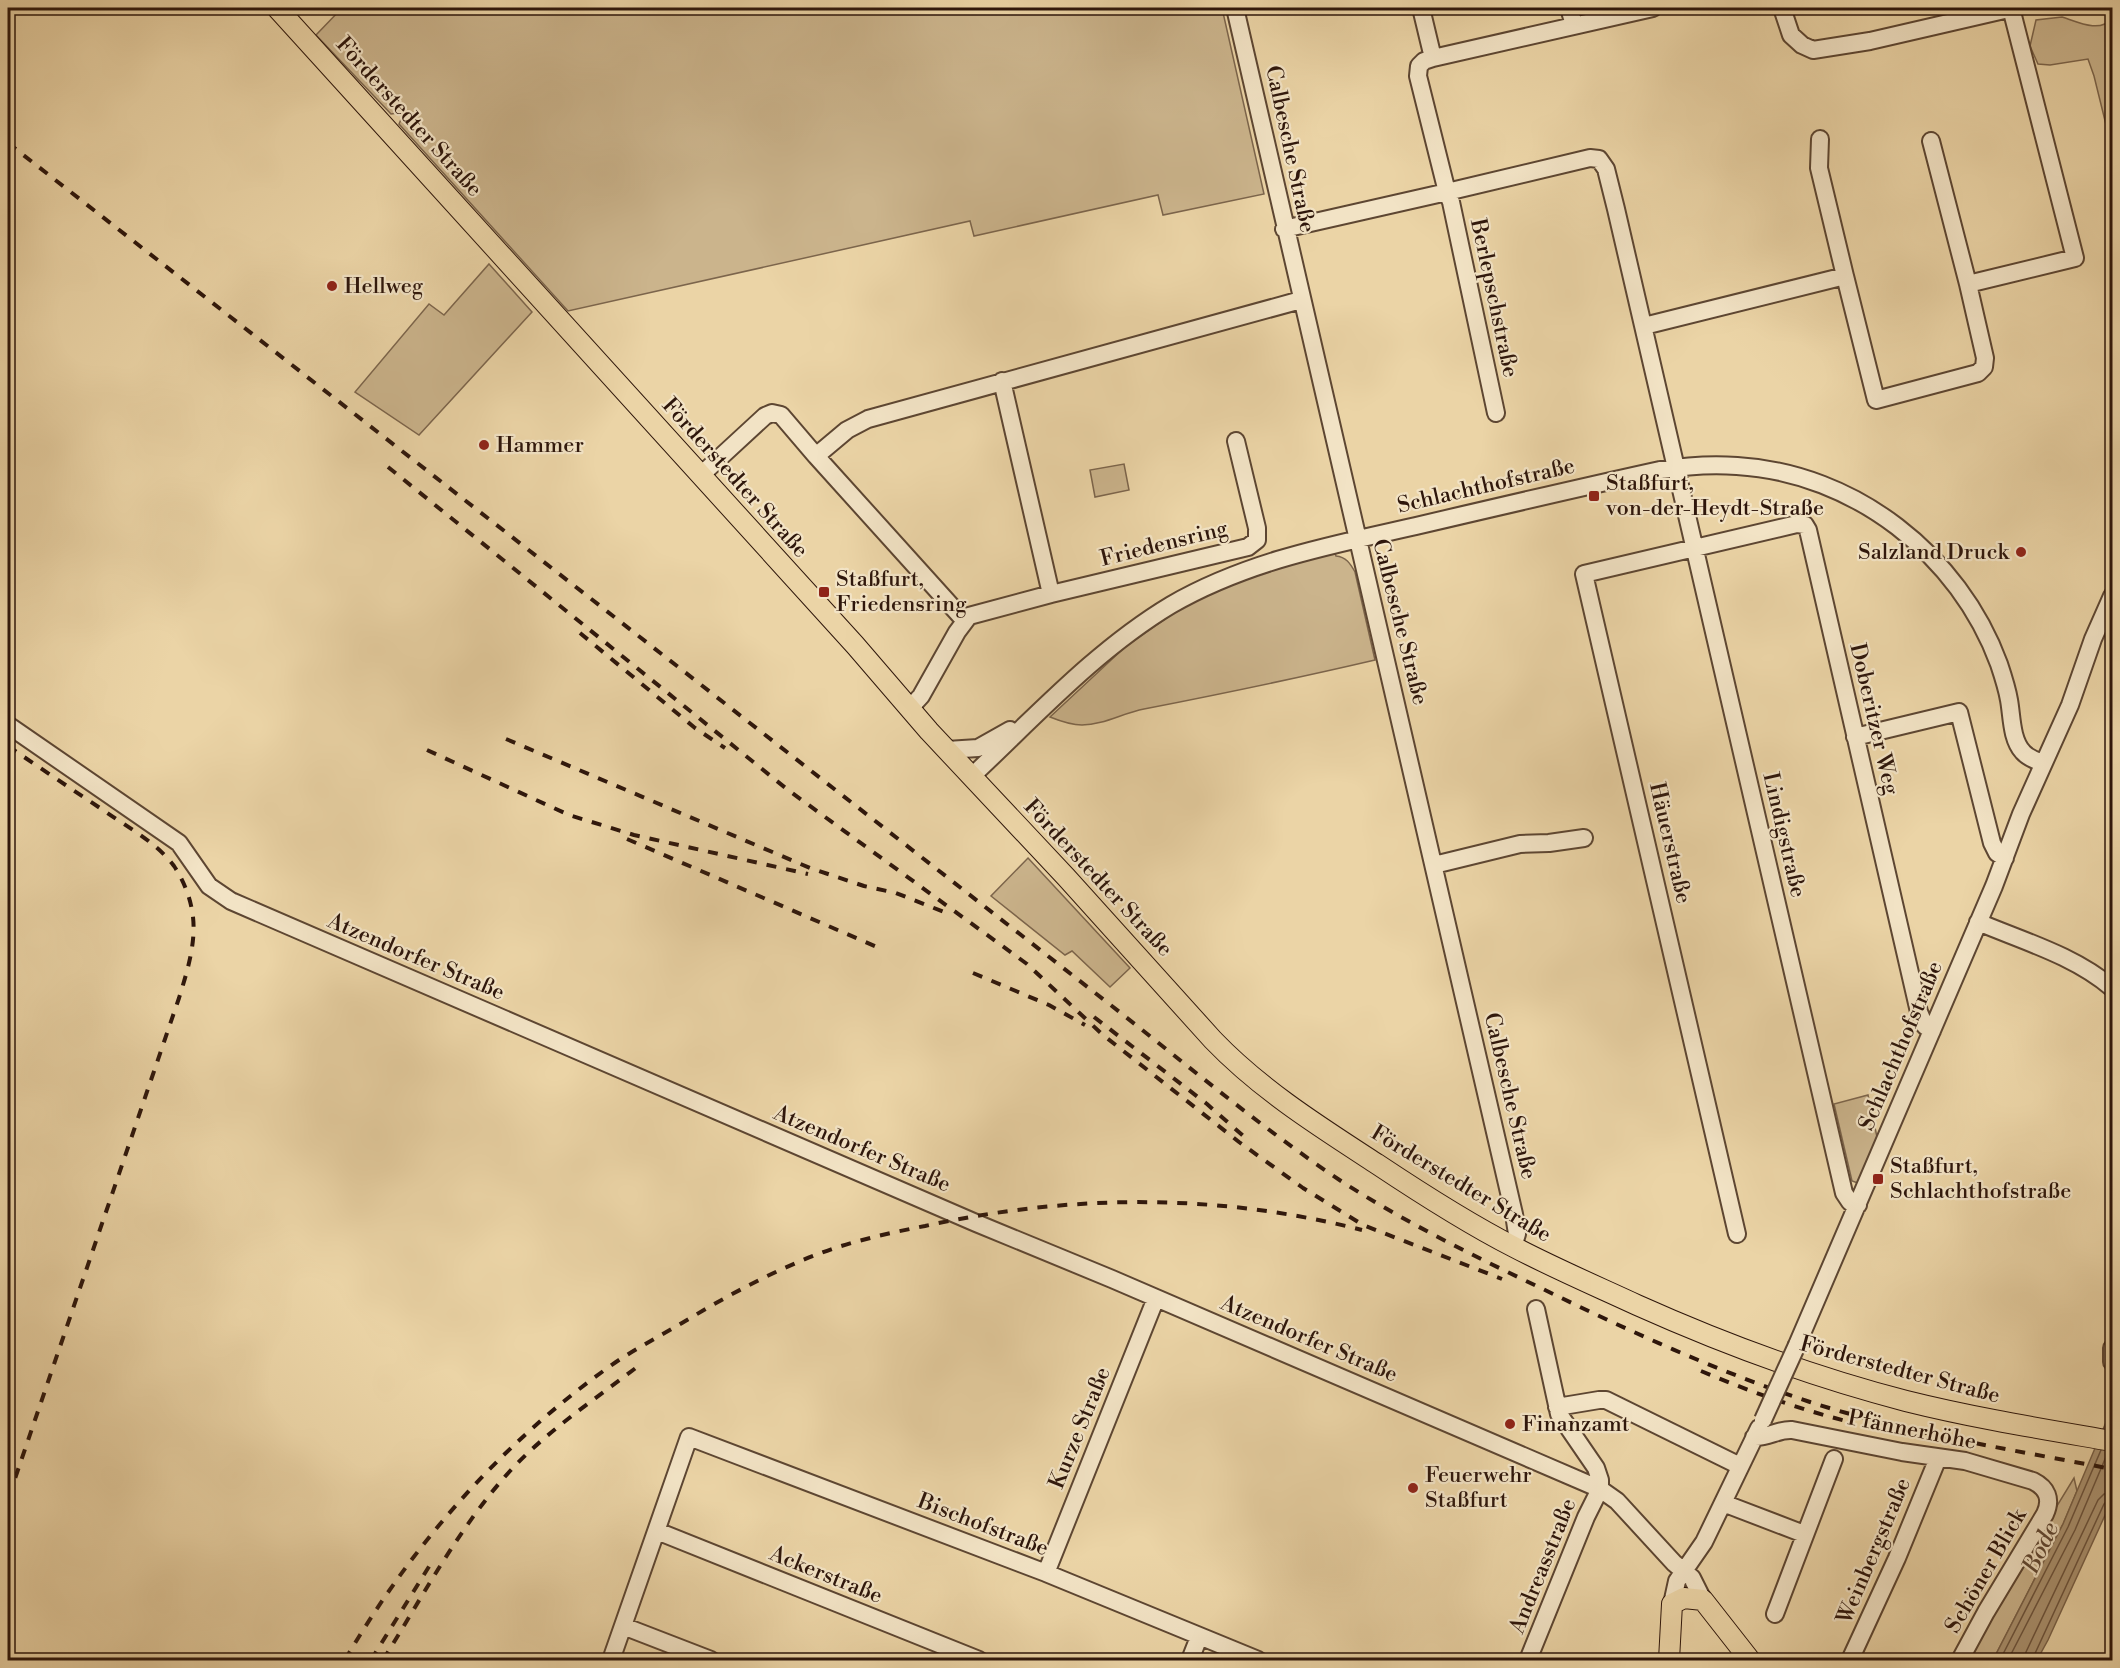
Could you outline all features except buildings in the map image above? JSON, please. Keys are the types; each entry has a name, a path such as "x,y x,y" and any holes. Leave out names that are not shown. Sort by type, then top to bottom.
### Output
{"main road":[{"name":"Förderstedter Straße","path":"277,8 947,750 1238,1065 1347,1145 1436,1202 1513,1247 1671,1320 1807,1372 1937,1409 2112,1441"},
{"path":"1669,1660 1672,1604 1684,1598 1702,1600 1750,1660"}],"street":[{"name":"Calbesche Straße","path":"1235,8 1284,228 1514,1214 1517,1234 1513,1247"},
{"path":"1421,8 1432,58 1653,8"},
{"path":"1569,8 1574,25"},
{"path":"1782,8 1791,35 1802,45 1813,50 1870,41 2012,8 2075,258 1968,284"},
{"name":"Berlepschstraße","path":"1432,58 1419,66 1418,76 1442,178 1450,202 1496,413"},
{"path":"1820,139 1819,168 1876,400 1978,373 1984,367 1985,358 1968,284 1931,141"},
{"name":"Berlepschstraße","path":"1284,228 1590,158 1599,159"},
{"name":"Lindigstraße","path":"1599,159 1606,169 1644,326 1844,1193 1850,1202 1858,1205"},
{"path":"1644,326 1845,276"},
{"path":"816,456 847,430 868,419 1301,300"},
{"path":"1002,381 1051,594"},
{"path":"701,475 765,416 772,412 781,415 964,620 921,696 910,708"},
{"name":"Friedensring","path":"964,620 969,615 1248,547 1257,540 1257,528 1236,441"},
{"name":"Schlachthofstraße","path":"972,776 1097,659 1172,605 1225,578 1256,566 1357,540 1634,475 1676,467 1737,466 1798,476 1851,497 1905,532 1949,575 1974,610 2000,667 2016,742 2026,755 2042,764"},
{"name":"Doberitzer Weg","path":"1694,547 1797,524 1805,525 1808,530 1919,1012 1925,1026 1932,1031"},
{"name":"Häuerstraße","path":"1694,547 1584,574 1737,1234"},
{"name":"Schlachthofstraße","path":"1754,1437 1858,1205 2005,858 2042,764 2070,705 2093,639 2112,596"},
{"path":"1855,737 1959,712 1992,843 1997,853 2005,858"},
{"name":"Atzendorfer Straße","path":"8,725 173,837 187,851 209,886 231,901 1600,1489 1617,1501 1674,1563 1692,1578 1702,1600"},
{"name":"Schlachthofstraße","path":"947,750 978,748 1008,730 1020,730"},
{"path":"1434,865 1520,844 1584,838"},
{"path":"1978,922 2061,957 2096,976 2112,988"},
{"name":"Kurze Straße","path":"1046,1574 1156,1298"},
{"path":"1536,1309 1559,1414 1596,1468 1600,1489"},
{"path":"1557,1407 1606,1400 1740,1466"},
{"name":"Pfännerhöhe","path":"1754,1437 1763,1438 1783,1429 1792,1430 1938,1458 1965,1461 2033,1481 2047,1492 2048,1504"},
{"name":"Bischofstraße","path":"657,1531 689,1437 1046,1574 1258,1660"},
{"path":"1672,1604 1677,1581 1704,1542 1754,1437"},
{"name":"Weinbergstraße","path":"1850,1660 1889,1577 1938,1458"},
{"path":"1775,1614 1834,1459"},
{"name":"Andreasstraße","path":"1528,1660 1586,1517 1600,1489"},
{"path":"1723,1503 1804,1534"},
{"name":"Schöner Blick","path":"1960,1660 2045,1514 2048,1504"},
{"path":"611,1660 657,1531"},
{"name":"Ackerstraße","path":"657,1531 979,1660"},
{"path":"623,1626 711,1660"},
{"path":"1190,1660 1200,1637"}],"shaded area":[{"path":"342,8 1222,8 1264,194 1163,215 1158,195 974,236 970,221 568,311 399,124 402,117 398,113 391,114 316,35"},
{"path":"2062,17 2095,26 2112,19 2112,149 2088,59 2050,65 2038,64 2030,46 2036,20"},
{"path":"489,264 532,312 419,435 355,392 429,304 444,315"},
{"path":"1124,464 1129,490 1095,497 1090,470"},
{"path":"1335,553 1336,556 1347,561 1355,572 1375,660 1144,709 1090,724 1074,724 1050,717 1124,648 1178,610 1266,570"},
{"path":"1028,858 1130,968 1110,987 1072,951 1065,955 991,896"},
{"path":"1868,1095 1877,1137 1858,1183 1852,1181 1834,1104"},
{"path":"2074,1478 2077,1491 2063,1524 1993,1660 1969,1660 2027,1555"}],"water":[{"path":"2112,1408 2112,1500 2048,1640 2037,1660 1993,1660 2063,1524"}],"railway":[{"path":"8,143 1223,1094 1281,1139 1341,1181 1416,1225 1493,1265 1643,1336 1742,1378 1810,1402 1884,1423 2112,1469"},
{"path":"388,467 788,790 1027,964 1103,1035 1239,1142 1303,1188 1363,1225 1502,1279"},
{"path":"580,633 695,728 725,748"},
{"path":"506,739 810,868 864,886 896,893 944,912"},
{"path":"8,746 159,850 174,866 184,884 191,904 194,927 190,958 179,998 8,1499"},
{"path":"427,750 569,815 634,835 808,874"},
{"path":"627,839 877,947"},
{"path":"973,973 1049,1005 1085,1025"},
{"path":"1094,1017 1207,1104 1249,1141"},
{"path":"345,1660 400,1575 431,1535 464,1496 536,1425 616,1362 700,1312 793,1264 843,1245 913,1228 980,1215 1089,1203 1199,1204 1253,1209 1362,1230"},
{"path":"383,1660 474,1515 510,1471 555,1429 637,1367"},
{"path":"1701,1371 1776,1400 1854,1423"},
{"path":"371,1660 430,1565"}],"place":[{"name":"Hellweg","path":"332,286"},
{"name":"Hammer","path":"484,445"},
{"name":"Staßfurt, von-der-Heydt-Straße","path":"1594,496"},
{"name":"Salzland Druck","path":"2021,552"},
{"name":"Staßfurt, Friedensring","path":"824,592"},
{"name":"Staßfurt, Schlachthofstraße","path":"1878,1179"},
{"name":"Finanzamt","path":"1510,1424"},
{"name":"Feuerwehr Staßfurt","path":"1413,1488"}],"water label":[{"name":"Bode","path":"2041,1548"}]}
